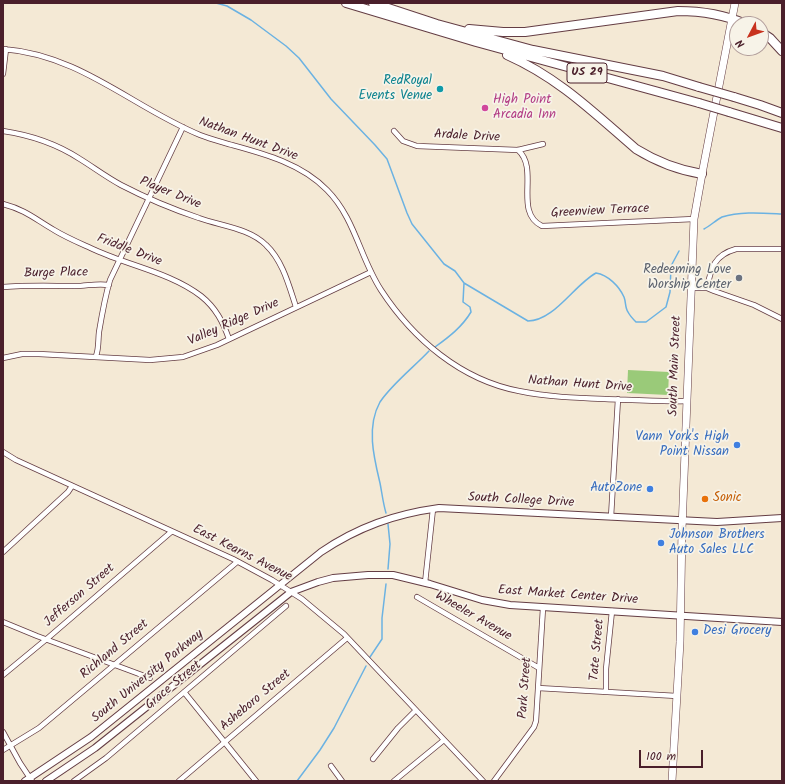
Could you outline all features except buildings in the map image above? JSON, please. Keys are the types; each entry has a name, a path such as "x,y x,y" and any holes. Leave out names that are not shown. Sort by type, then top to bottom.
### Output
{"highway":[{"name":"US 29","path":"346,3 476,42 699,103 782,128"},
{"name":"US 29","path":"374,3 437,24 453,27 533,50 663,76 760,105 782,114"},
{"path":"453,27 502,32 525,32 678,11 690,11 729,18"},
{"path":"769,37 782,50"},
{"path":"476,42 488,49 516,59 559,83 636,149 650,158 683,170 702,174"}],"main road":[{"name":"South Main Street","path":"732,16 735,3"},
{"name":"South Main Street","path":"672,781 681,615 694,219 729,29"},
{"name":"South College Drive","path":"279,584 341,538 374,523 405,514 433,509 464,509 717,522 782,518"},
{"name":"East Market Center Drive","path":"291,592 333,578 368,575 393,575 482,600 510,605 782,622"},
{"name":"South University Parkway","path":"29,780 91,737 279,584"},
{"name":"South University Parkway","path":"46,781 95,748 291,592"}],"street":[{"path":"3,74 5,49"},
{"name":"Nathan Hunt Drive","path":"5,49 47,57 80,70 202,136 275,158 291,165 317,181 332,195 343,209 371,272 388,302 415,332 449,362 468,373 496,385 548,396 618,400 687,401"},
{"path":"96,356 98,351 98,336 103,304 109,285 183,127"},
{"name":"Player Drive","path":"3,130 32,137 55,146 79,158 94,169 120,184 149,198 188,214 239,230 259,239 266,245 280,263 296,307"},
{"name":"Ardale Drive","path":"394,131 403,141 413,145 518,150 543,144"},
{"name":"Greenview Terrace","path":"518,150 523,155 526,166 529,212 533,220 542,226 694,219"},
{"name":"Friddle Drive","path":"3,204 22,210 68,238 97,251 176,281 198,294 216,311 222,320 229,339"},
{"path":"707,288 709,277 716,260 729,251 736,249 782,249"},
{"name":"Valley Ridge Drive","path":"3,358 22,354 39,354 150,360 183,358 206,350 371,272"},
{"name":"Burge Place","path":"3,287 33,285 76,286 98,283 109,285"},
{"path":"691,288 707,288 754,305 782,319"},
{"path":"611,517 618,400"},
{"name":"East Kearns Avenue","path":"3,452 16,460 237,562 279,584 302,599 347,638 484,781"},
{"path":"3,552 68,492 72,486"},
{"path":"425,583 433,509"},
{"name":"Jefferson Street","path":"3,675 171,532"},
{"name":"Richland Street","path":"3,750 40,728 237,562"},
{"name":"Wheeler Avenue","path":"417,597 539,668"},
{"name":"Grace Street","path":"74,781 106,758 286,606"},
{"name":"Park Street","path":"494,781 534,727 543,608"},
{"name":"Tate Street","path":"606,692 606,674 612,611"},
{"path":"3,622 150,678"},
{"name":"Asheboro Street","path":"179,781 347,638"},
{"path":"538,688 677,696"},
{"path":"184,692 256,781"},
{"path":"373,759 398,728 416,710"},
{"path":"3,732 29,780"},
{"path":"394,781 444,740"},
{"path":"331,766 342,781"}],"green space":[{"path":"628,370 669,372 668,395 627,393"}],"waterway":[{"path":"216,3 227,6 251,20 286,46 299,58 331,99 387,159 412,224 444,264 455,271 464,283 528,321 537,319 555,309 596,273 605,276 619,289 624,297 627,310 636,322 646,322 666,307 670,292 671,266 679,251"},
{"path":"704,229 722,217 729,215 752,213 782,214"},
{"path":"435,347 459,327 471,312 470,307 463,302 464,283"},
{"path":"386,513 372,442 373,422 380,402 385,395 429,351"},
{"path":"388,524 390,544 388,569"},
{"path":"370,657 382,639 382,618 386,584"},
{"path":"297,781 334,728 366,666"}],"place":[{"name":"RedRoyal Events Venue","path":"440,89"},
{"name":"High Point Arcadia Inn","path":"485,108"},
{"name":"Redeeming Love Worship Center","path":"739,278"},
{"name":"Vann York's High Point Nissan","path":"737,445"},
{"name":"AutoZone","path":"650,489"},
{"name":"Sonic","path":"705,499"},
{"name":"Johnson Brothers Auto Sales LLC","path":"661,543"},
{"name":"Desi Grocery","path":"695,632"}]}
